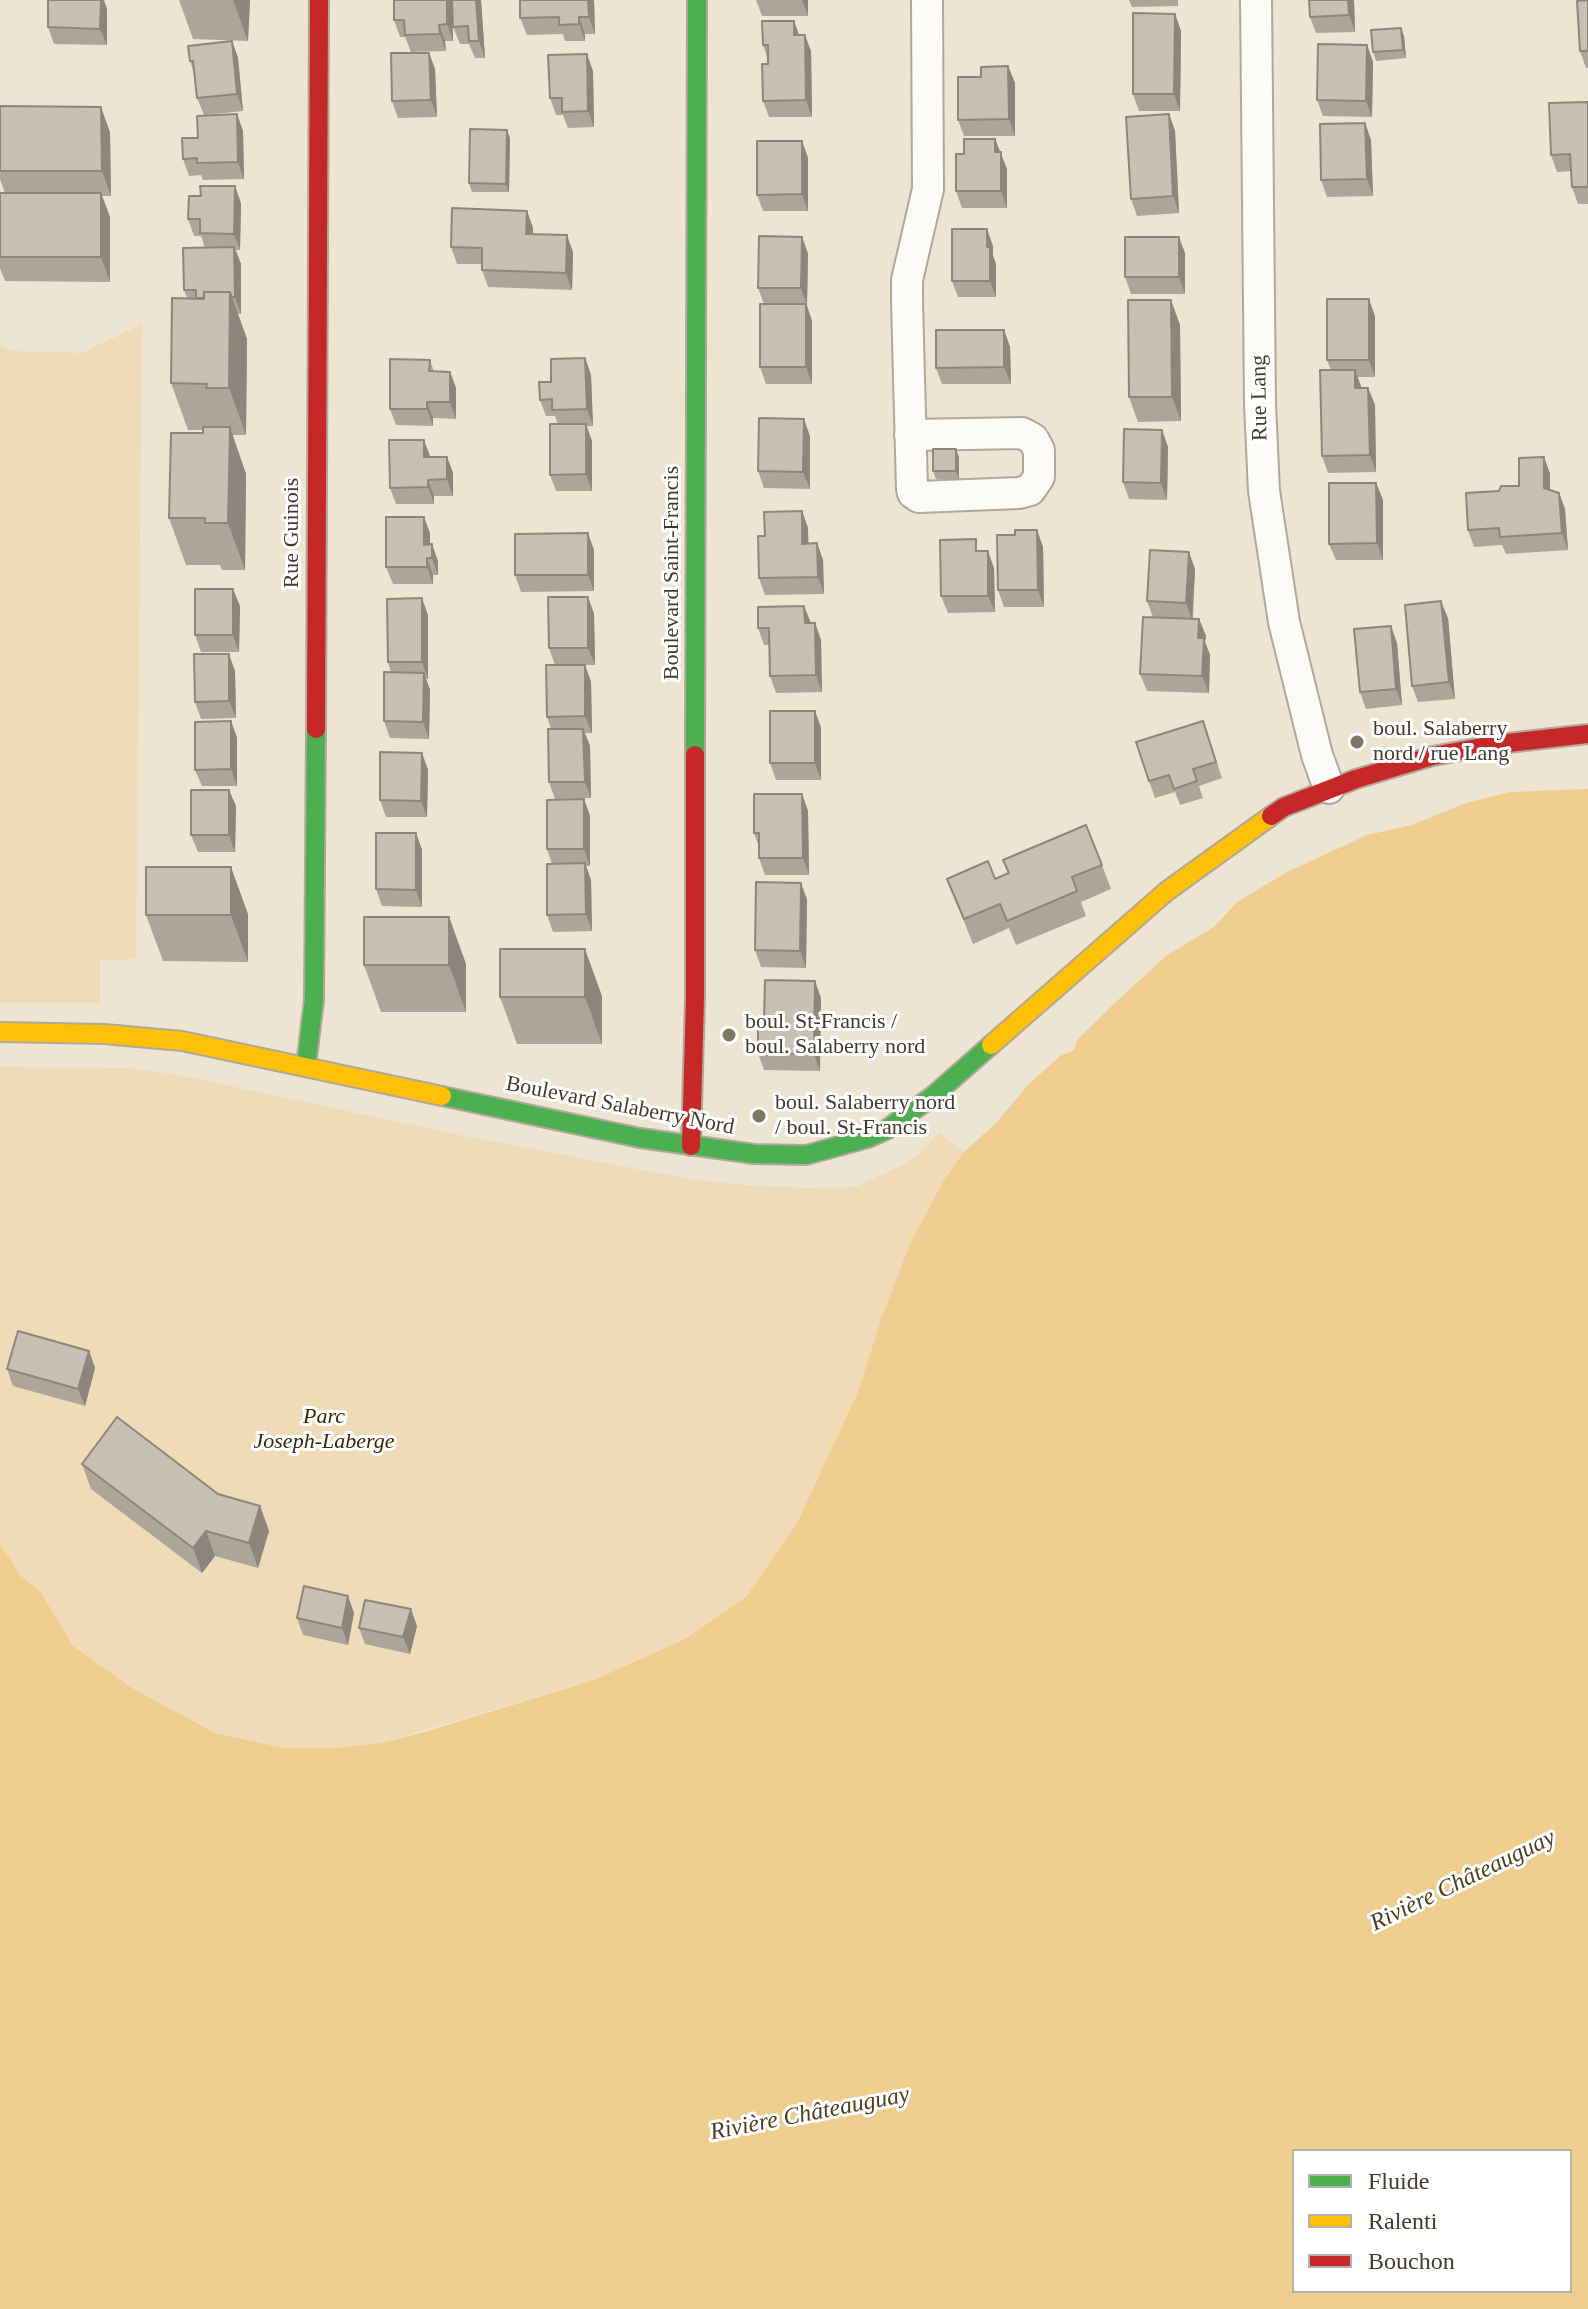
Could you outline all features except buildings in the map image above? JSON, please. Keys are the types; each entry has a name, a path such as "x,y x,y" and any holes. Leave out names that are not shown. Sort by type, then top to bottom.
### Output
{"street":[{"name":"Rue Guinois","path":"306,1066 314,1008 315,937 319,0"},
{"name":"Boulevard Saint-Francis","path":"691,1146 695,997 697,0"},
{"path":"910,435 907,280 928,189 927,0"},
{"name":"Rue Lang","path":"1256,0 1260,417 1264,491 1284,622 1317,755 1329,788"},
{"name":"Boulevard Salaberry Nord","path":"0,1032 55,1031 182,1041 640,1138 754,1154 806,1155 849,1145 886,1130 960,1074 1115,934 1202,863 1264,819 1329,788 1391,767 1456,751 1588,734"}],"green space":[{"path":"142,324 136,959 100,960 100,1003 0,1003 0,345 13,351 82,353"},
{"name":"Parc Joseph-Laberge","path":"0,1067 126,1068 174,1074 459,1135 689,1179 744,1185 855,1187 903,1165 920,1153 939,1132 963,1153 945,1178 910,1244 881,1319 858,1392 797,1523 746,1597 685,1639 594,1680 381,1743 335,1748 284,1748 215,1733 132,1688 73,1646 40,1591 21,1576 0,1544"}],"water":[{"name":"Rivière Châteauguay","path":"1588,789 1588,2309 0,2309 0,1544 21,1576 40,1591 73,1646 132,1688 215,1733 284,1748 335,1748 381,1743 421,1733 594,1680 685,1639 746,1597 797,1523 858,1392 881,1319 910,1244 945,1178 963,1153 996,1123 1029,1084 1060,1056 1074,1050 1078,1039 1166,956 1215,926 1237,902 1287,872 1367,835 1412,825 1463,804 1510,792"}],"traffic: fast":[{"path":"695,755 697,0"},
{"path":"306,1066 314,1000 316,729"},
{"path":"442,1096 640,1138 754,1154 806,1155 886,1130 933,1096 991,1045"}],"traffic: slow":[{"path":"991,1045 1167,891 1271,816"},
{"path":"0,1032 104,1034 182,1041 442,1096"}],"traffic: jam":[{"path":"316,729 319,0"},
{"path":"1271,816 1284,807 1356,779 1433,756 1499,744 1588,734"},
{"path":"691,1146 695,997 695,755"}],"place":[{"name":"boul. Salaberry nord / rue Lang","path":"1357,742"},
{"name":"boul. St-Francis / boul. Salaberry nord","path":"729,1035"},
{"name":"boul. Salaberry nord / boul. St-Francis","path":"759,1116"}]}
